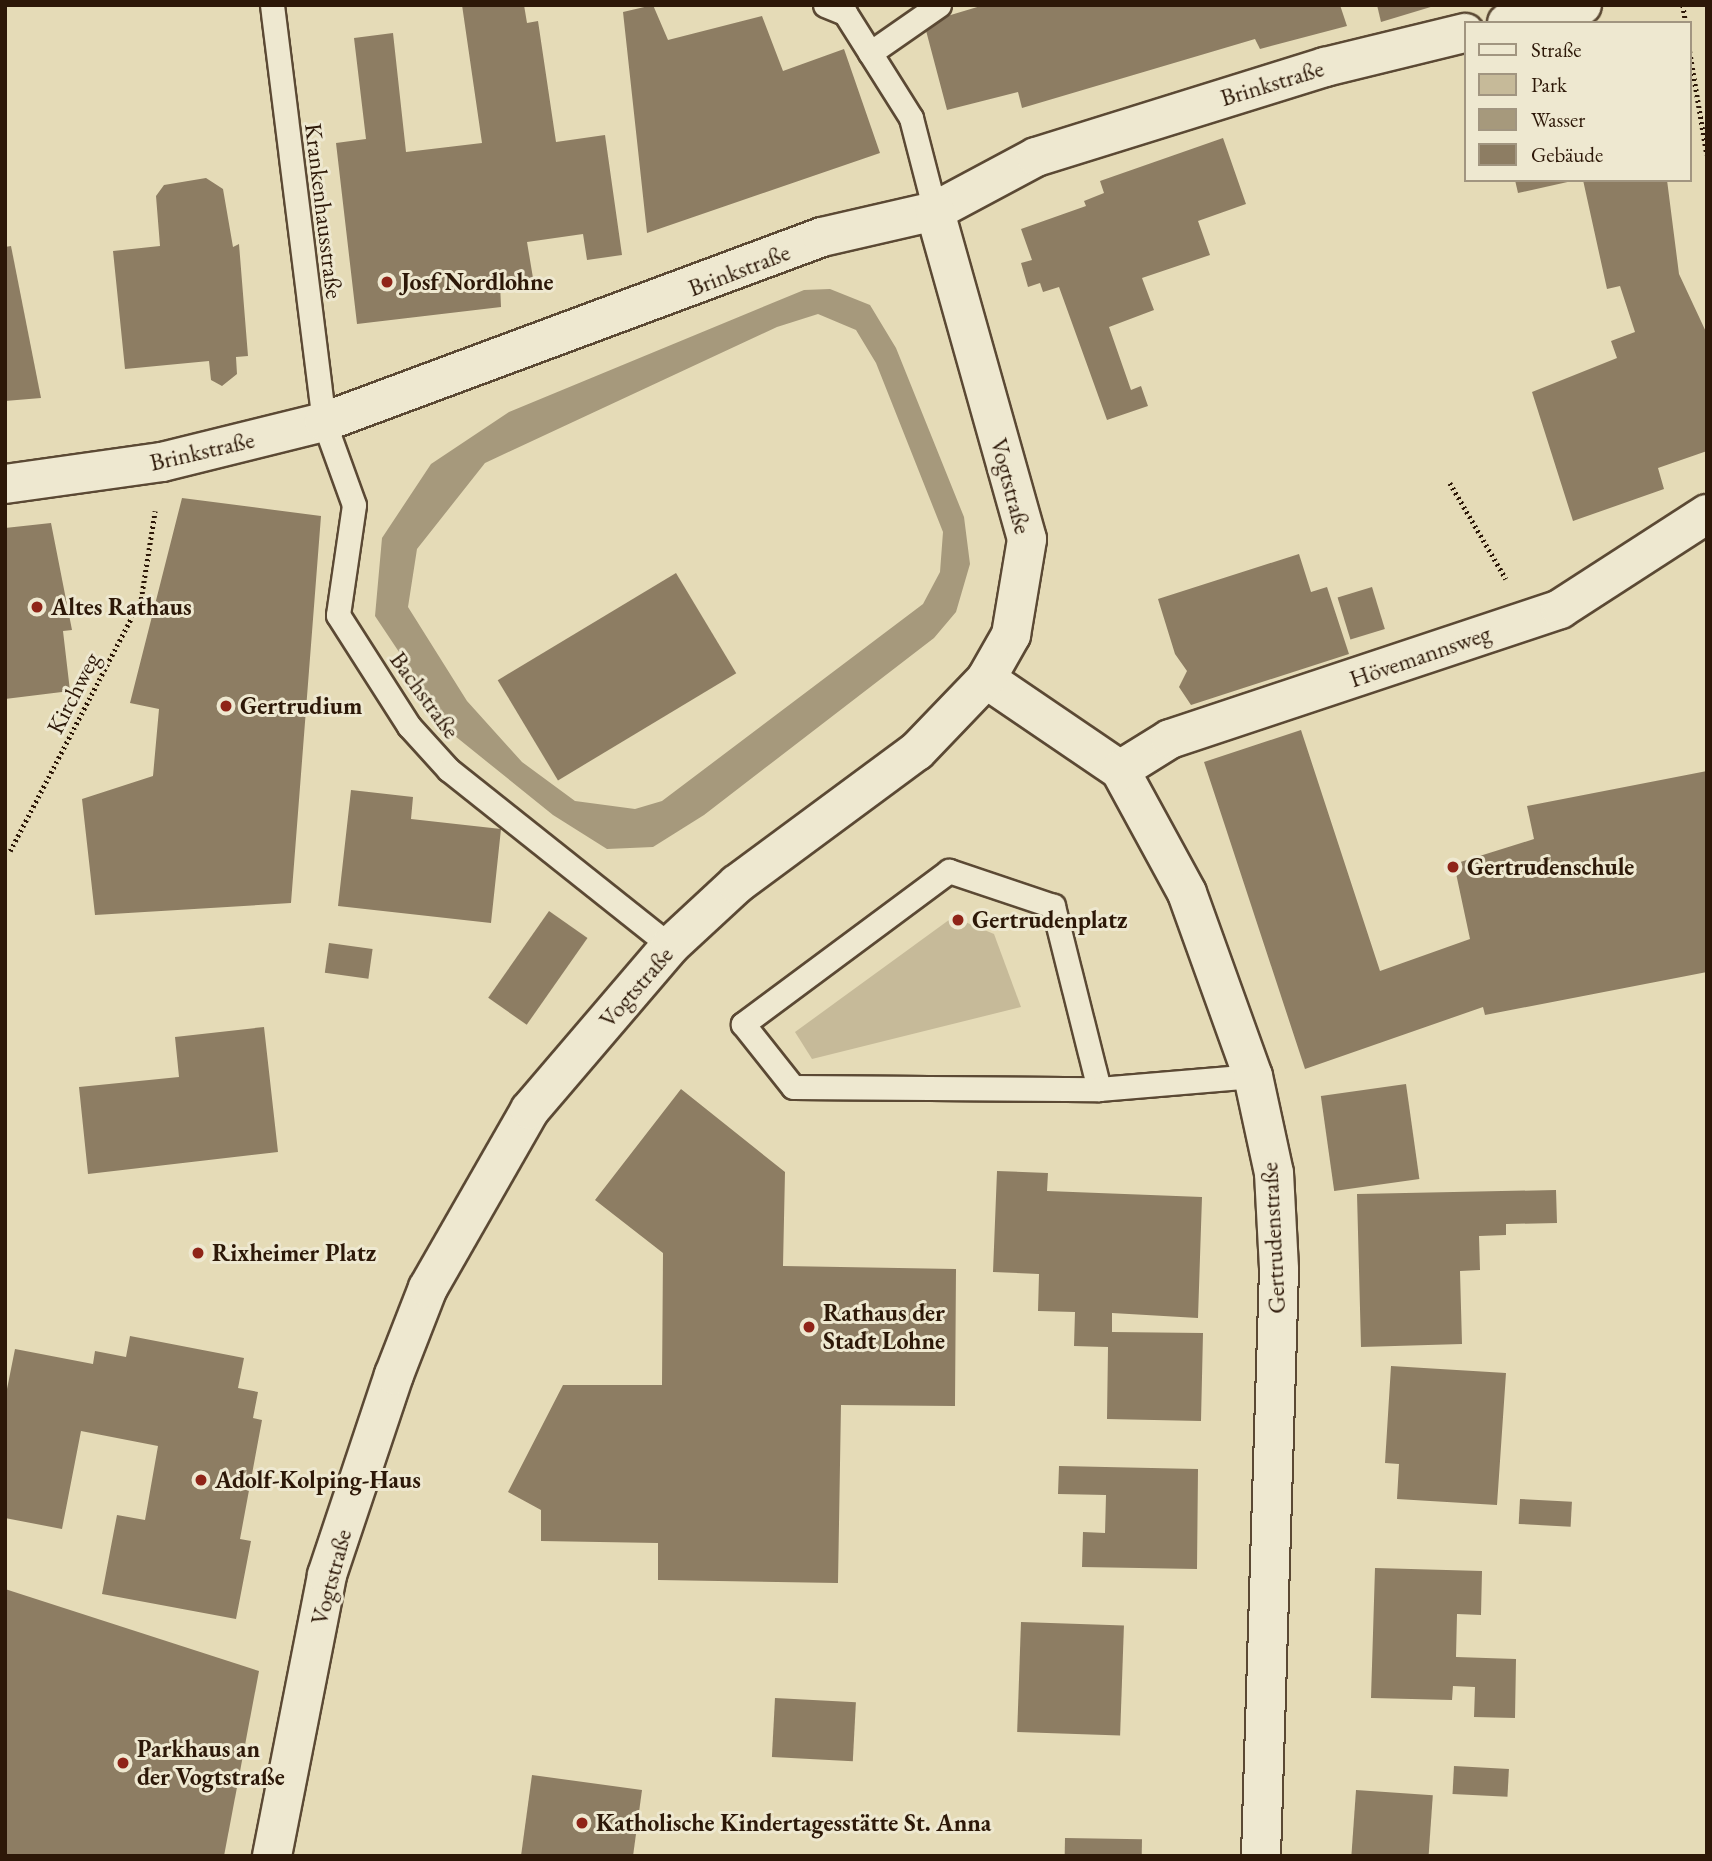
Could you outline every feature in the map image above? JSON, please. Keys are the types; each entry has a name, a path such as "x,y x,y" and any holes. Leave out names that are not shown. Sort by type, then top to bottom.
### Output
{"street":[{"path":"1515,21 1582,5"},
{"name":"Brinkstraße","path":"5,484 162,462 324,422 822,237 935,211 1036,156 1325,66 1464,33"},
{"name":"Vogtstraße","path":"272,1856 327,1575 428,1289 530,1110 670,946 737,884 917,751 986,679 1011,635 1027,539 935,211"},
{"name":"Hövemannsweg","path":"1120,769 1170,739 1529,619 1599,586 1707,514"},
{"name":"Gertrudenstraße","path":"986,679 1120,769 1187,893 1252,1076 1273,1172 1279,1270 1261,1856"}],"lane":[{"name":"Krankenhausstraße","path":"272,5 324,422"},
{"path":"825,5 845,13 911,118 935,211"},
{"path":"870,53 939,5"},
{"name":"Bachstraße","path":"324,422 354,505 338,615 409,726 449,771 670,946"},
{"path":"1099,1089 1053,906 949,871 743,1024 793,1087 1099,1089 1252,1076"}],"path":[{"path":"1691,58 1707,155"},
{"name":"Kirchweg","path":"10,851 141,599 162,462"},
{"path":"1450,483 1529,619"}],"green space":[{"path":"953,917 994,934 1021,1007 812,1059 795,1032"}],"water":[{"path":"830,289 870,305 896,348 964,517 970,564 956,612 934,638 704,815 653,847 607,849 553,815 455,736 375,616 382,538 431,464 509,412 804,290","holes":["818,314 856,330 876,363 943,532 940,572 923,604 662,801 635,809 575,801 522,762 467,701 408,607 417,549 485,463 777,327"]}],"building":[{"path":"462,5 524,5 527,23 538,21 556,142 605,135 622,255 587,260 583,234 527,242 533,278 500,284 501,307 357,324 336,143 366,139 354,38 393,33 406,152 482,143"},
{"path":"653,5 668,40 762,16 783,71 844,49 880,153 647,233 623,12"},
{"path":"984,5 1340,5 1347,26 1260,49 1255,39 1022,108 1018,92 947,110 924,23"},
{"path":"1377,5 1434,5 1434,6 1381,22"},
{"path":"1223,138 1246,204 1198,221 1210,255 1142,278 1154,310 1109,327 1131,390 1141,386 1148,406 1107,420 1059,287 1043,292 1040,283 1028,287 1021,263 1032,260 1021,229 1086,206 1084,201 1104,193 1100,181"},
{"path":"206,178 223,189 233,247 239,244 248,356 236,357 237,374 222,386 211,380 209,361 125,369 113,251 160,246 156,196 164,185"},
{"path":"1515,182 1568,182 1518,193"},
{"path":"1583,182 1667,182 1679,274 1707,334 1707,451 1658,468 1664,489 1573,521 1532,392 1617,358 1611,341 1635,332 1620,286 1607,289"},
{"path":"11,246 41,398 5,401 5,247"},
{"name":"Gertrudium","path":"182,498 321,516 291,903 95,915 82,799 153,776 159,709 130,703"},
{"name":"Altes Rathaus","path":"51,523 72,630 63,631 70,691 5,699 5,528"},
{"path":"1299,554 1311,592 1327,587 1349,654 1191,705 1179,687 1187,671 1175,654 1158,599"},
{"path":"676,573 736,673 558,780 498,680"},
{"path":"1372,587 1385,629 1350,640 1338,598"},
{"name":"Gertrudenschule","path":"1301,730 1380,971 1470,939 1454,864 1534,839 1527,806 1707,771 1707,972 1485,1015 1483,1007 1305,1069 1204,762"},
{"path":"351,790 413,797 411,819 501,829 491,923 338,906"},
{"path":"549,911 588,938 527,1025 488,998"},
{"path":"329,943 373,949 368,979 325,973"},
{"path":"264,1027 278,1152 88,1174 79,1087 179,1077 175,1037"},
{"path":"1406,1084 1419,1179 1334,1191 1321,1096"},
{"name":"Rathaus der Stadt Lohne","path":"681,1089 785,1172 783,1266 956,1269 955,1406 841,1405 838,1583 658,1580 658,1543 541,1541 541,1510 508,1492 563,1385 662,1385 663,1253 595,1200"},
{"path":"997,1171 1048,1173 1047,1191 1202,1197 1198,1318 1112,1313 1112,1332 1203,1333 1201,1421 1107,1419 1108,1347 1074,1346 1075,1312 1038,1311 1039,1274 993,1272"},
{"path":"1556,1190 1557,1223 1506,1224 1506,1235 1479,1236 1480,1270 1460,1271 1462,1344 1361,1347 1357,1194"},
{"name":"Adolf-Kolping-Haus","path":"130,1336 244,1358 238,1388 258,1392 253,1418 262,1420 240,1539 251,1541 236,1619 102,1594 117,1515 145,1520 158,1446 81,1431 62,1529 5,1518 5,1399 15,1349 93,1364 95,1351 126,1357"},
{"path":"1391,1366 1506,1373 1497,1505 1397,1499 1399,1464 1385,1463"},
{"path":"1059,1466 1198,1469 1197,1569 1082,1567 1083,1532 1105,1533 1106,1495 1058,1494"},
{"path":"1520,1499 1572,1502 1571,1527 1519,1524"},
{"path":"1375,1568 1482,1571 1481,1615 1457,1614 1456,1657 1516,1659 1515,1718 1474,1717 1475,1687 1453,1686 1452,1700 1371,1698"},
{"name":"Parkhaus an der Vogtstraße","path":"5,1589 259,1671 224,1856 5,1856"},
{"path":"1021,1622 1124,1626 1120,1736 1017,1732"},
{"path":"775,1698 856,1702 853,1761 772,1757"},
{"path":"1454,1766 1509,1769 1507,1797 1453,1794"},
{"name":"Katholische Kindertagesstätte St. Anna","path":"532,1775 642,1790 633,1856 521,1856"},
{"path":"1356,1790 1433,1795 1429,1856 1351,1856"},
{"path":"1065,1838 1142,1839 1142,1856 1065,1856"}],"place":[{"name":"Josf Nordlohne","path":"387,282"},
{"name":"Altes Rathaus","path":"37,607"},
{"name":"Gertrudium","path":"226,706"},
{"name":"Gertrudenschule","path":"1453,867"},
{"name":"Gertrudenplatz","path":"958,920"},
{"name":"Rixheimer Platz","path":"198,1253"},
{"name":"Rathaus der Stadt Lohne","path":"809,1327"},
{"name":"Adolf-Kolping-Haus","path":"201,1480"},
{"name":"Parkhaus an der Vogtstraße","path":"123,1763"},
{"name":"Katholische Kindertagesstätte St. Anna","path":"582,1823"}]}
